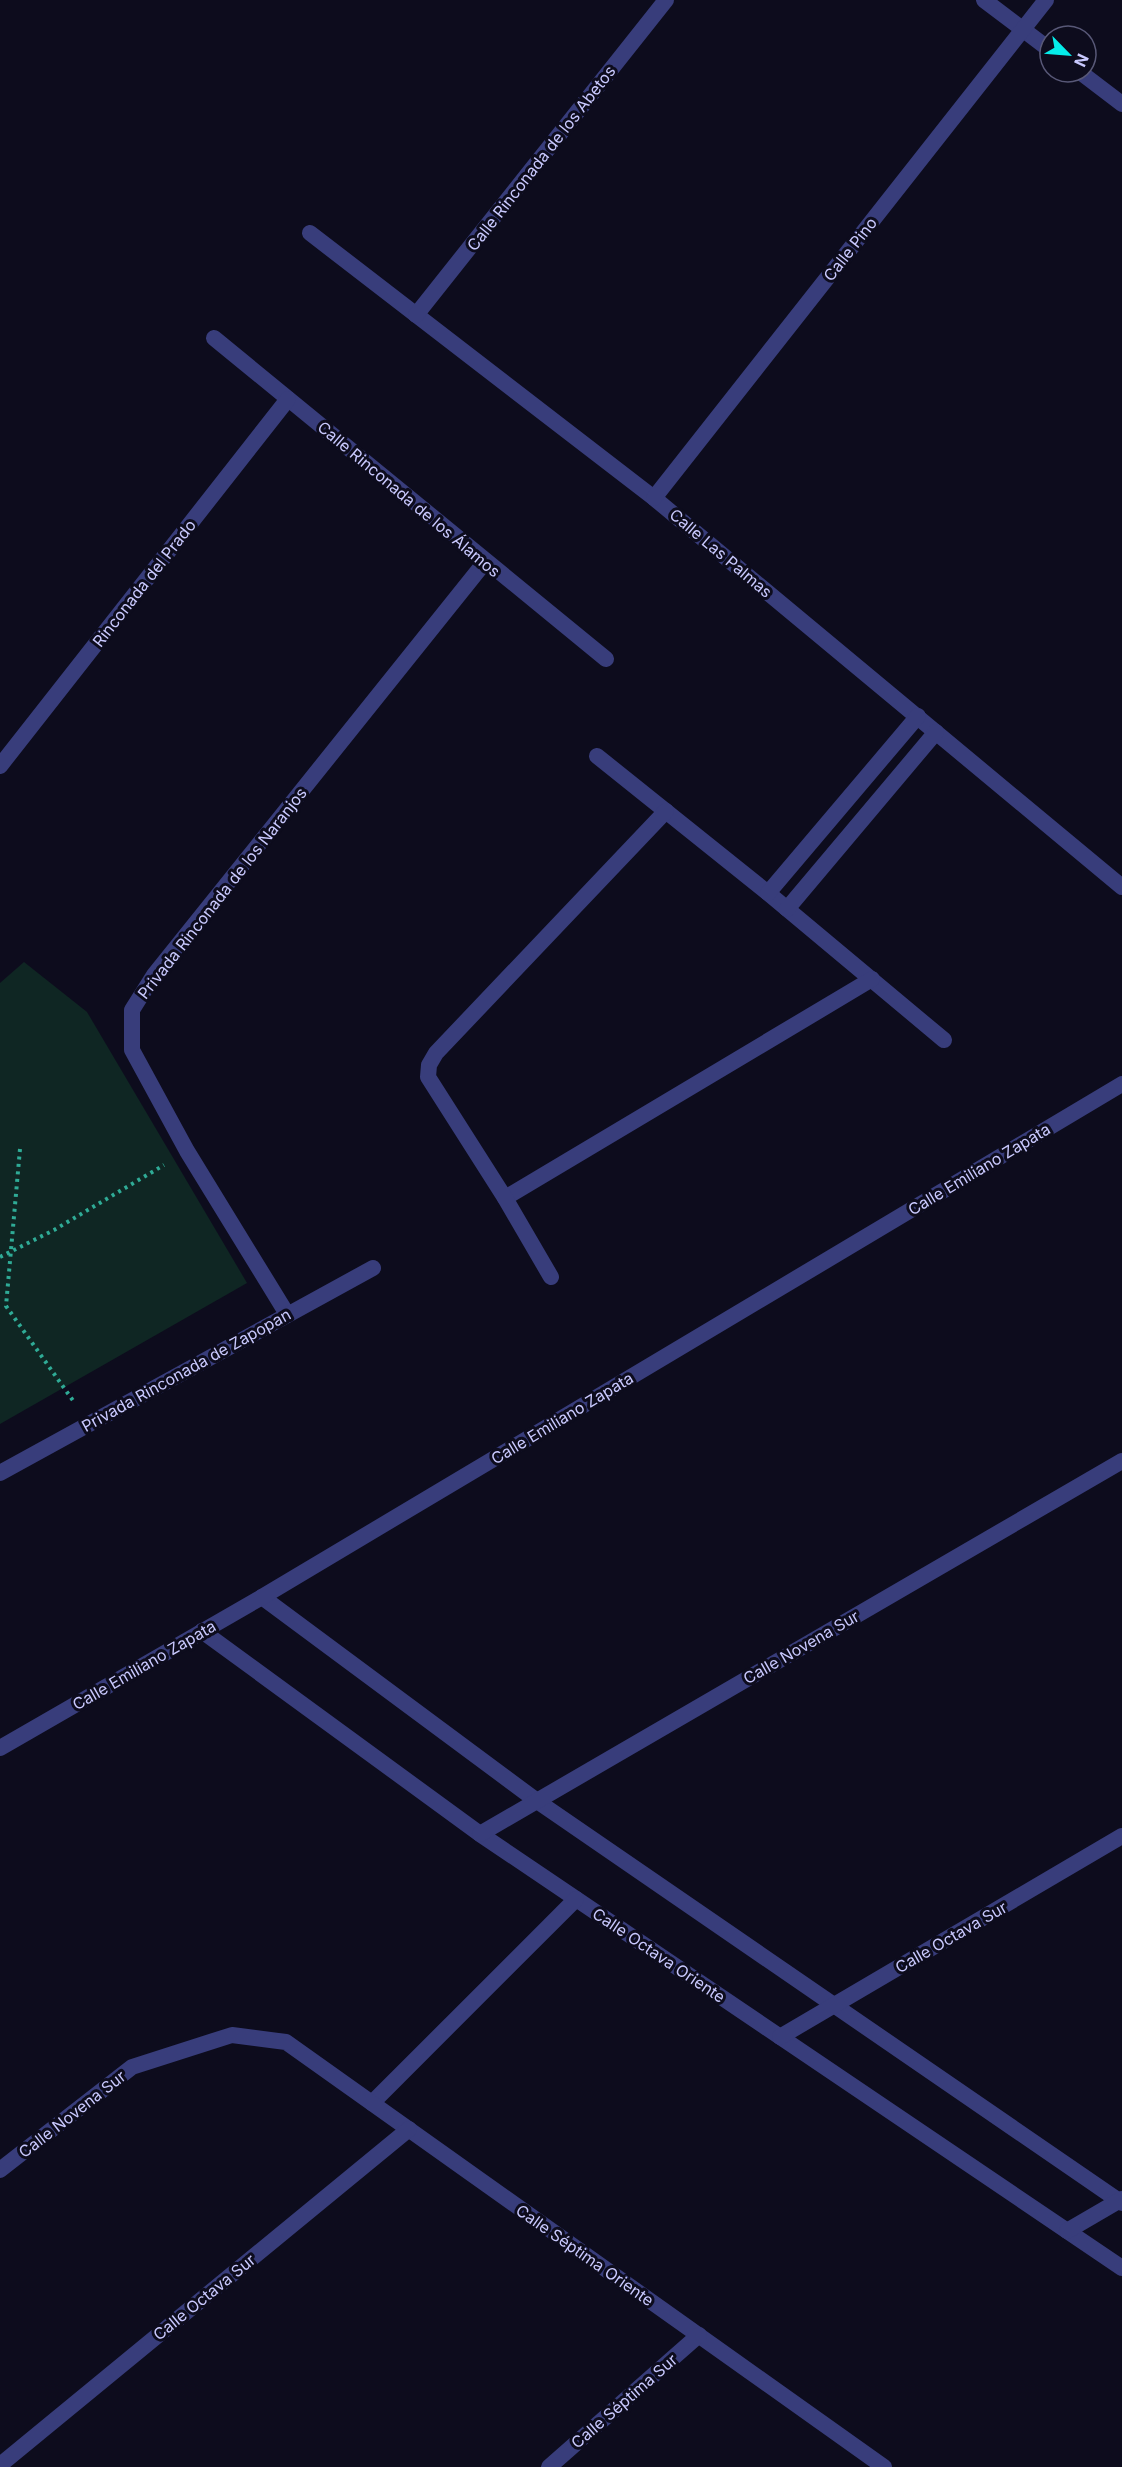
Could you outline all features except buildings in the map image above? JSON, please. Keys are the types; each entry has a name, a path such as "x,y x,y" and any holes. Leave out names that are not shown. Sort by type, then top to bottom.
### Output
{"street":[{"name":"Calle Rinconada de los Abetos","path":"416,315 666,0"},
{"path":"984,0 1038,41"},
{"name":"Calle Pino","path":"654,498 1046,0"},
{"path":"1096,84 1122,104"},
{"name":"Calle Las Palmas","path":"310,233 654,498 1122,887"},
{"name":"Calle Rinconada de los Álamos","path":"214,338 606,659"},
{"name":"Rinconada del Prado","path":"0,766 288,399"},
{"name":"Privada Rinconada de los Naranjos","path":"287,1314 188,1151 132,1050 132,1010 154,975 485,562"},
{"path":"768,893 918,716"},
{"path":"787,909 936,732"},
{"path":"597,756 768,893 944,1040"},
{"path":"551,1277 505,1198 428,1077 429,1065 436,1053 666,811"},
{"path":"505,1198 872,979"},
{"name":"Calle Emiliano Zapata","path":"0,1749 262,1597 1122,1084"},
{"name":"Privada Rinconada de Zapopan","path":"0,1473 373,1268"},
{"name":"Calle Novena Sur","path":"480,1834 1122,1461"},
{"path":"262,1597 537,1801 1121,2201 1067,2231"},
{"name":"Calle Octava Oriente","path":"202,1631 480,1834 1122,2268"},
{"name":"Calle Octava Sur","path":"780,2037 1122,1836"},
{"path":"372,2103 576,1899"},
{"name":"Calle Novena Sur","path":"0,2170 132,2067 232,2036 286,2042"},
{"name":"Calle Séptima Oriente","path":"286,2042 884,2467"},
{"name":"Calle Octava Sur","path":"0,2465 409,2130"},
{"name":"Calle Séptima Sur","path":"549,2467 699,2336"}],"path":[{"path":"20,1149 6,1306 90,1424"},
{"path":"0,1257 54,1230 188,1151"}],"green space":[{"path":"24,962 87,1012 247,1283 0,1424 0,983"}]}
